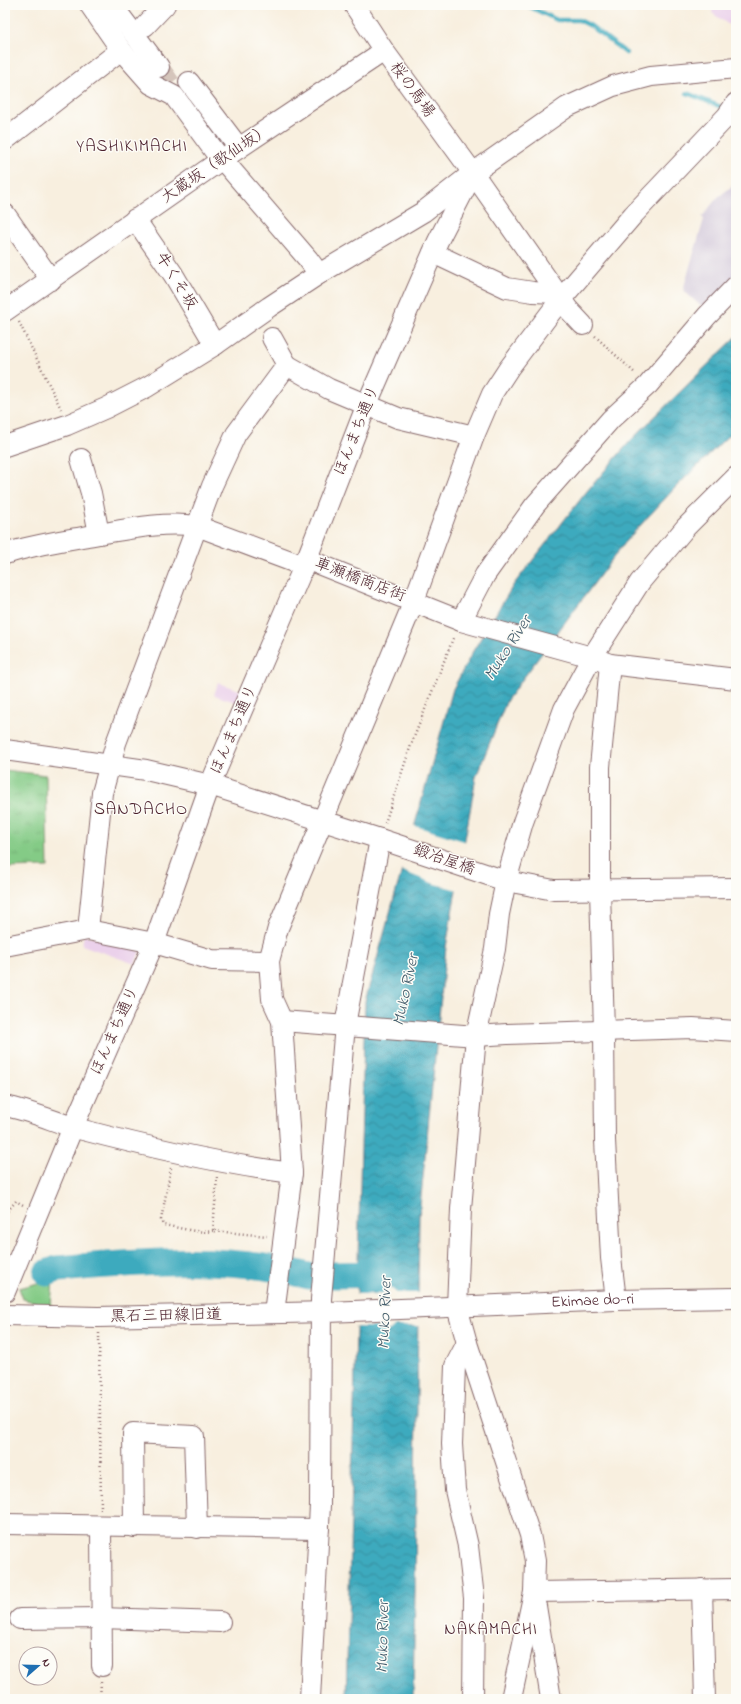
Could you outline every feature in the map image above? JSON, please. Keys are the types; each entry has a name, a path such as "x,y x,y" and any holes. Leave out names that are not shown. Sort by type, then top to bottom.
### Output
{"street":[{"path":"90,5 121,50 151,84 174,96 224,163 308,259 319,274"},
{"path":"112,5 159,67"},
{"path":"145,26 165,5"},
{"name":"桜の馬場","path":"354,5 384,51 473,172 568,309 583,325"},
{"path":"5,140 121,50"},
{"name":"大蔵坂（歌仙坂）","path":"8,309 51,280 134,219 224,163 239,148 384,51"},
{"path":"5,446 67,424 106,408 147,387 215,345 269,306 319,274 423,212 473,172 567,107 613,86 651,76 736,68"},
{"path":"189,82 239,148"},
{"path":"274,1313 292,1173 282,1021 272,999 269,961 278,928 414,601 474,436 492,394 508,368 559,296 633,215 732,112"},
{"name":"ほんまち通り","path":"5,1292 73,1127 154,943 210,785 305,563 367,404 433,253 473,172"},
{"path":"5,214 51,280"},
{"name":"牛くそ坂","path":"134,219 173,274 215,345"},
{"path":"433,253 507,288 559,296"},
{"path":"463,622 485,575 535,505 611,419 648,385 707,316 736,286"},
{"path":"272,338 287,366 329,389 398,418 474,436"},
{"path":"88,930 102,793 109,764 212,486 236,434 287,366"},
{"path":"81,459 91,493 99,534"},
{"path":"511,1699 534,1592 535,1561 530,1535 467,1343 454,1308 473,1036 495,949 504,880 523,822 564,709 597,659 640,582 686,527 736,477"},
{"name":"車瀬橋商店街","path":"5,554 35,546 165,524 197,526 414,601 463,622 597,659 736,679"},
{"path":"597,659 600,767 600,890 605,1140 608,1171 611,1258 616,1300"},
{"name":"鍛冶屋橋","path":"5,750 146,770 210,785 504,880 554,890 736,888"},
{"path":"310,1699 319,1530 324,1312 348,1025 384,840"},
{"path":"5,946 88,930 154,943 212,960 269,961"},
{"path":"282,1021 473,1036 604,1030 693,1028 736,1031"},
{"path":"5,1106 73,1127 174,1153 243,1167 292,1173"},
{"name":"Ekimae do-ri","path":"324,1312 454,1308 616,1300 736,1298"},
{"name":"黒石三田線旧道","path":"5,1315 98,1318 324,1312"},
{"path":"467,1343 455,1366 452,1444 455,1490 468,1546 474,1598 472,1699"},
{"path":"134,1527 133,1433 194,1436 197,1528"},
{"path":"5,1524 319,1530"},
{"path":"101,1526 102,1666"},
{"path":"534,1592 736,1588"},
{"path":"702,1589 705,1699"},
{"path":"534,1592 551,1699"},
{"path":"20,1619 101,1618 220,1622"}],"path":[{"path":"583,325 648,385"},
{"path":"24,330 67,424"},
{"path":"384,840 411,745 463,622"},
{"path":"174,1153 161,1220 163,1225 187,1228 204,1233 213,1231 283,1237"},
{"path":"213,1231 218,1162"},
{"path":"98,1318 101,1526"}],"shaded area":[{"path":"714,5 736,5 736,30 712,13"},
{"path":"736,183 736,281 706,311 683,290 704,219 702,217 717,198"},
{"path":"218,683 242,691 238,703 214,695"},
{"path":"84,935 116,942 140,951 135,964 82,945"}],"green space":[{"path":"5,770 46,775 48,867 5,868"},
{"path":"53,1279 51,1307 23,1299 19,1288"}],"water":[{"name":"Muko River","path":"736,337 736,428 673,490 625,542 507,700 476,777 446,947 419,1217 413,1699 346,1699 365,1001 453,689 473,651 514,584 587,491 632,439"}],"pier":[{"path":"412,825 467,842 458,890 435,884 400,870"},
{"path":"387,1288 392,1289 397,1293 420,1293 420,1326 395,1326 391,1330 386,1331 382,1327 354,1327 355,1294 382,1294"}],"waterway":[{"path":"526,5 557,20 579,20 591,26 626,53"},
{"path":"687,93 726,109"},
{"path":"47,1273 57,1269 120,1264 152,1262 215,1262 278,1269 309,1276"},
{"name":"Muko River","path":"331,1275 386,1274"}],"tunnel":[{"path":"159,67 185,105"}],"district":[{"name":"YASHIKIMACHI","path":"132,146"},
{"name":"SANDACHO","path":"141,809"},
{"name":"NAKAMACHI","path":"491,1629"}]}
